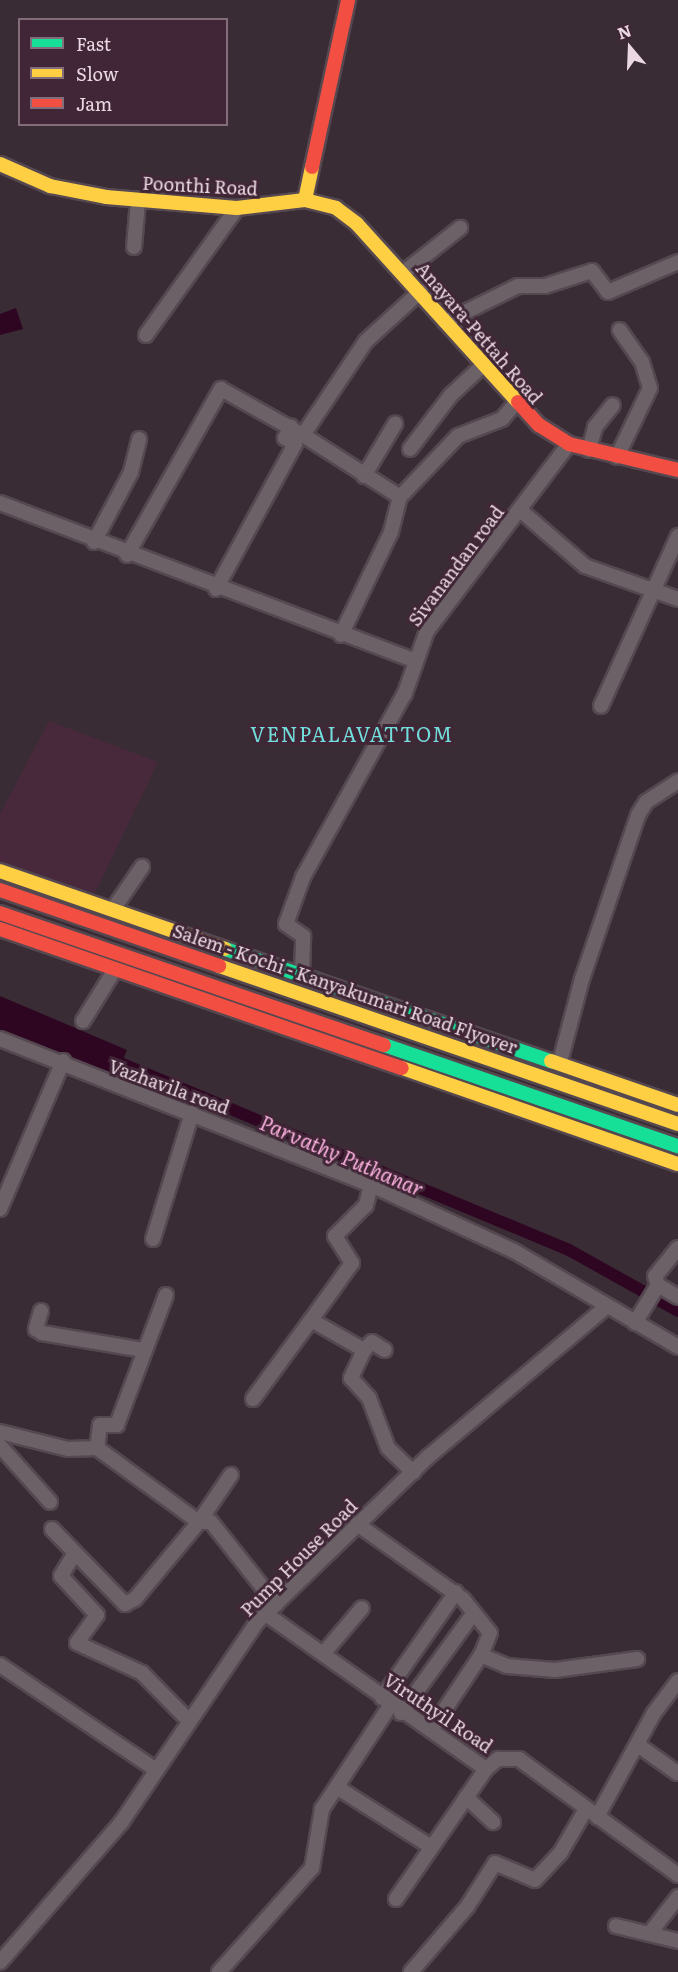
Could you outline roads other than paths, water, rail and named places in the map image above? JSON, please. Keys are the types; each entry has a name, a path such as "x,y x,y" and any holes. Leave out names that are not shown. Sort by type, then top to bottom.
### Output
{"main road":[{"path":"305,200 348,0"},
{"name":"Poonthi Road","path":"0,164 50,186 138,201 237,208 305,200"},
{"name":"Anayara-Pettah Road","path":"305,200 336,208 357,224 421,291 515,404 569,444 678,470"},
{"path":"0,871 302,972 678,1105"},
{"name":"Salem - Kochi - Kanyakumari Road Flyover","path":"0,890 678,1124"},
{"path":"0,913 678,1146"},
{"path":"0,929 114,971 678,1164"}],"street":[{"path":"134,247 138,201"},
{"path":"146,335 237,208"},
{"path":"403,273 460,228"},
{"path":"445,322 518,286 545,286 592,271 608,291 678,262"},
{"path":"303,435 366,341 421,291"},
{"path":"617,457 650,388 642,362 620,330"},
{"path":"410,449 451,395 482,367"},
{"path":"127,555 221,389 291,426 364,476 400,497"},
{"path":"341,635 391,532 400,497 458,436 502,419 515,404"},
{"path":"589,450 595,427 613,405"},
{"path":"364,476 395,424"},
{"path":"216,589 295,444 285,438 291,426"},
{"path":"94,542 127,482 140,439"},
{"name":"Sivanandan road","path":"302,972 303,936 286,924 303,877 405,693 413,660 427,631 569,444"},
{"path":"0,503 216,589 413,660"},
{"path":"520,510 585,566 654,593 678,598"},
{"path":"601,706 678,536"},
{"path":"560,1062 582,979 638,815 646,802 678,782"},
{"path":"114,908 142,867"},
{"path":"83,1021 114,971"},
{"name":"Vazhavila road","path":"0,1039 371,1185 514,1251 604,1308 678,1347"},
{"path":"0,1209 63,1064"},
{"path":"153,1239 192,1113"},
{"path":"253,1399 352,1263 335,1236 366,1205 371,1185"},
{"path":"635,1323 657,1280 678,1248"},
{"path":"657,1280 678,1297"},
{"path":"0,1432 68,1449 97,1448 100,1425 117,1425 166,1295"},
{"name":"Pump House Road","path":"0,1962 121,1823 187,1719 271,1609 413,1472 604,1308"},
{"path":"41,1311 36,1329 42,1333 144,1350"},
{"path":"311,1320 364,1350"},
{"path":"385,1350 372,1342 364,1350 351,1378 369,1398 388,1448 413,1472"},
{"path":"0,1446 50,1502"},
{"name":"Viruthyil Road","path":"97,1448 199,1522 219,1528 271,1609 323,1654 391,1706 431,1730 486,1769 498,1759 519,1759 678,1875"},
{"path":"52,1529 73,1556 130,1603 199,1522 231,1475"},
{"path":"357,1524 456,1592 490,1632 481,1655 431,1730"},
{"path":"73,1556 61,1576 97,1615 77,1643 142,1673 187,1719"},
{"path":"219,1972 312,1868 321,1809 338,1788 391,1706 456,1592"},
{"path":"323,1654 362,1608"},
{"path":"391,1706 473,1614"},
{"path":"481,1655 507,1665 555,1670 637,1659"},
{"path":"0,1665 155,1769"},
{"path":"411,1972 467,1907 495,1863 535,1880 561,1852 673,1695 678,1681"},
{"path":"638,1745 677,1773"},
{"path":"396,1899 428,1845 486,1769"},
{"path":"338,1788 428,1845"},
{"path":"466,1797 493,1822"},
{"path":"650,1933 678,1897"},
{"path":"616,1926 678,1941"}],"waterway":[{"name":"Parvathy Puthanar","path":"106,1057 569,1250 678,1311"}],"district":[{"name":"VENPALAVATTOM","path":"352,733"}]}
